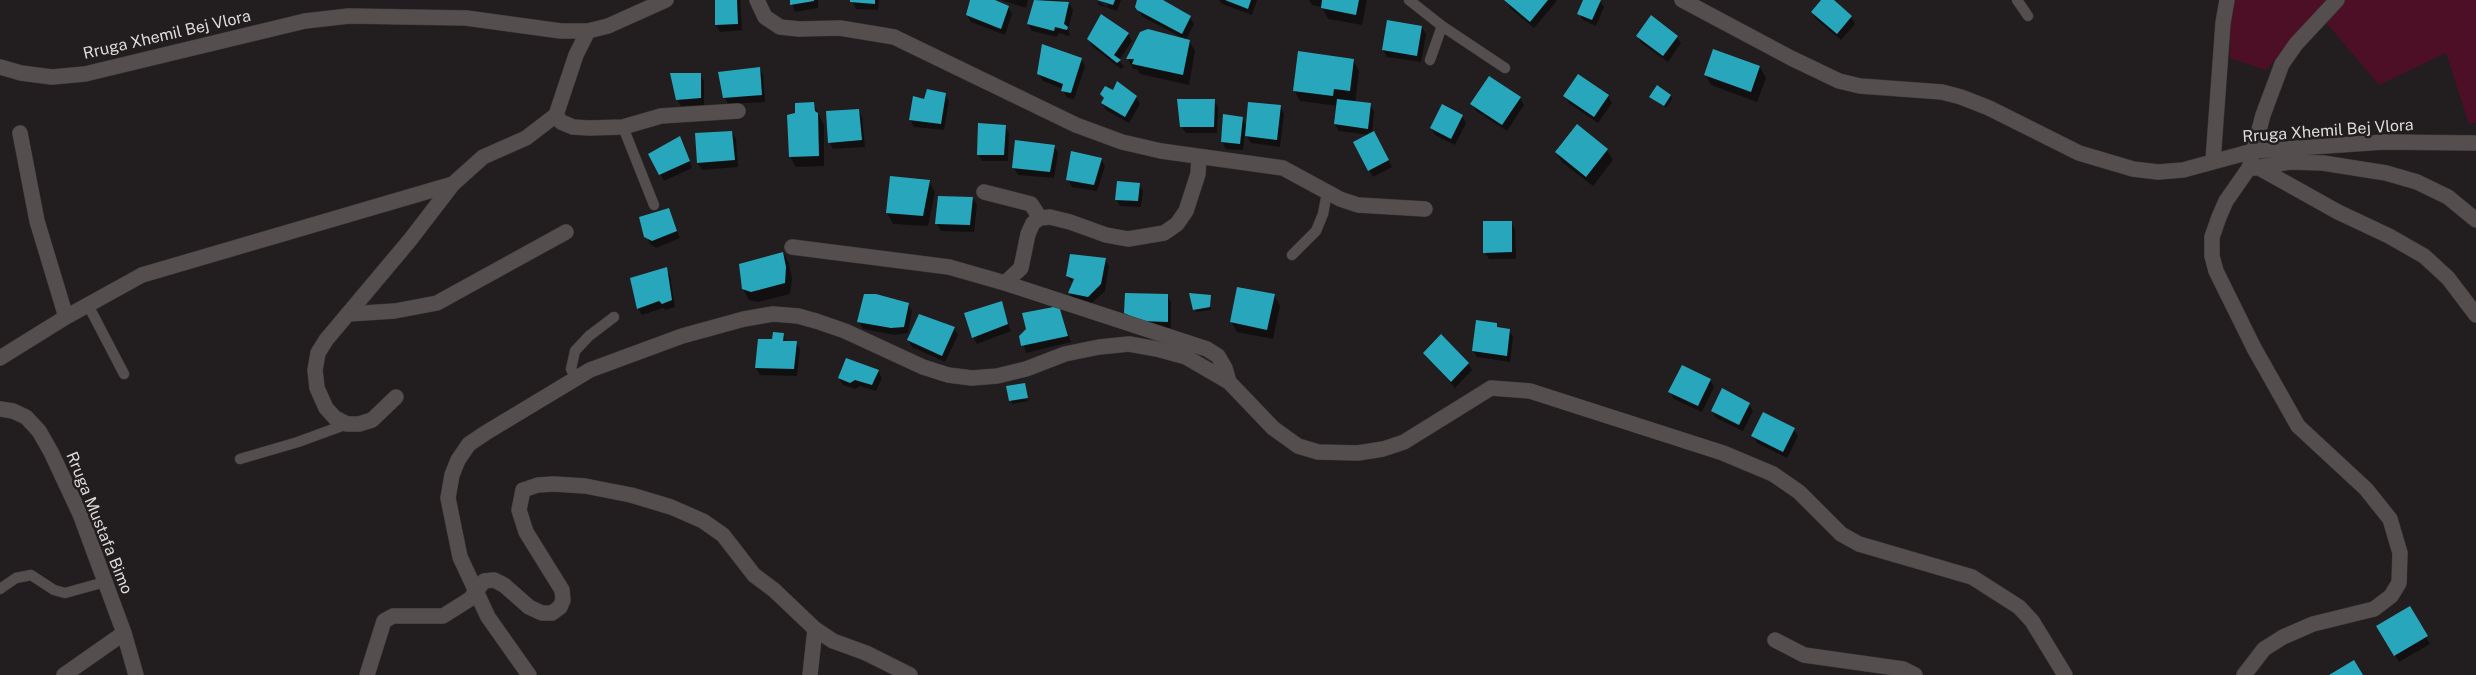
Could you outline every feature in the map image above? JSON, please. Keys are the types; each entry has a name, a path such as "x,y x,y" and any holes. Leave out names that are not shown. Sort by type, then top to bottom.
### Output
{"street":[{"name":"Rruga Xhemil Bej Vlora","path":"0,67 21,73 52,77 85,74 305,21 349,16 466,18 561,31 588,31 608,26 666,0"},
{"path":"757,0 765,17 780,27 799,29 840,28 894,37 1085,128 1122,142 1199,157 1283,168 1327,192 1358,205 1425,209"},
{"name":"Rruga Xhemil Bej Vlora","path":"1682,0 1839,81 1860,86 1942,92 1961,97 1989,108 2079,153 2133,170 2158,172 2183,170 2253,151 2384,142 2476,143"},
{"path":"2213,161 2223,23 2227,0"},
{"path":"2255,168 2253,151 2273,86 2282,64 2296,44 2337,0"},
{"path":"396,397 372,420 359,424 347,424 335,418 326,408 317,388 315,370 318,353 326,340 410,240 453,184 483,157 526,138 556,116 576,55 588,31"},
{"path":"556,116 561,122 572,126 589,128 623,127 661,116 738,111"},
{"path":"20,133 37,222 66,317"},
{"path":"1005,283 1021,268 1028,234 1033,223 1040,218 1050,217 1106,235 1128,239 1146,238 1164,233 1177,224 1186,211 1196,181 1199,157"},
{"path":"2244,675 2264,649 2282,637 2313,624 2374,608 2391,596 2399,583 2401,568 2397,537 2390,518 2366,489 2298,426 2254,348 2216,270 2212,256 2212,237 2226,200 2255,168 2289,162 2322,163 2386,173 2417,182 2448,197 2476,220"},
{"path":"2255,168 2338,212 2390,236 2424,256 2448,278 2476,315"},
{"path":"0,358 66,317 142,275 453,184"},
{"path":"984,192 1031,204 1040,218"},
{"path":"348,314 395,311 437,303 566,232"},
{"path":"792,246 949,267 1005,283 1207,349 1218,356 1225,368 1229,382"},
{"path":"528,675 488,617 460,557 448,498 452,475 458,460 469,444 576,378 636,352 682,336 744,319 773,314 798,316 816,321 844,331 900,358 948,375 972,378 997,376 1026,369 1065,354 1099,347 1128,344 1157,349 1186,357 1229,382 1273,428 1298,446 1318,452 1358,453 1404,442 1491,388 1530,391 1723,453 1773,474 1799,492 1840,534 1859,544 1972,577 2019,607 2032,621 2065,675"},
{"name":"Rruga Mustafa Bimo","path":"0,408 14,411 26,417 43,438 80,514 124,633 136,675"},
{"path":"367,675 384,621 393,616 443,616 470,599 484,580 494,580 504,585 529,607 542,613 552,613 560,607 563,600 562,590 526,532 519,510 523,490 538,485 585,486 631,495 671,507 703,521 723,535 754,575 774,590 815,629 833,641 866,653 910,675"},
{"path":"810,675 815,629"},
{"path":"64,675 124,633"},
{"path":"1775,640 1804,654 1903,669 1915,675"}],"lane":[{"path":"1409,0 1442,26 1505,68"},
{"path":"2017,0 2028,16"},
{"path":"1430,60 1442,26"},
{"path":"623,127 654,205"},
{"path":"1292,255 1316,231 1323,214 1327,192"},
{"path":"88,305 124,374"},
{"path":"576,378 571,369 575,350 589,336 614,317"},
{"path":"240,460 347,424"},
{"path":"0,589 16,578 31,575 54,590 65,593 105,582"}],"shaded area":[{"path":"2234,0 2476,0 2476,123 2469,124 2446,53 2379,85 2317,12 2266,70 2230,58 2231,4"}],"building":[{"path":"715,0 737,0 738,24 715,25"},
{"path":"790,0 814,0 814,1 790,5"},
{"path":"850,0 875,0 875,4 850,2"},
{"path":"970,0 995,0 1009,6 1001,29 966,15"},
{"path":"1034,0 1069,2 1064,24 1068,27 1067,30 1055,27 1054,31 1027,24"},
{"path":"1097,0 1115,0 1113,5"},
{"path":"1137,0 1163,0 1191,16 1182,34 1137,10 1135,7"},
{"path":"1225,0 1251,0 1248,9"},
{"path":"1322,0 1359,0 1356,15 1321,8"},
{"path":"1504,0 1548,0 1530,22"},
{"path":"1583,0 1601,0 1592,20 1577,14"},
{"path":"1821,0 1834,0 1852,16 1837,34 1811,12"},
{"path":"1101,14 1129,33 1114,55 1121,60 1117,63 1087,39"},
{"path":"1651,15 1678,36 1663,56 1636,36"},
{"path":"1387,20 1422,26 1417,56 1382,50"},
{"path":"1148,29 1190,40 1183,75 1132,64 1134,59 1126,59 1140,32"},
{"path":"1042,44 1082,58 1071,93 1061,91 1063,84 1037,74"},
{"path":"1713,49 1760,66 1751,92 1704,75"},
{"path":"1298,51 1354,59 1350,91 1334,89 1333,96 1293,91"},
{"path":"760,67 762,95 723,98 718,72"},
{"path":"670,73 701,73 701,98 676,100"},
{"path":"1578,74 1609,95 1594,117 1563,96"},
{"path":"1489,76 1521,97 1502,125 1470,104"},
{"path":"1117,81 1137,96 1125,117 1101,103 1104,98 1100,94 1105,86 1113,90"},
{"path":"1657,85 1671,95 1664,106 1649,97"},
{"path":"927,89 946,93 941,124 909,120 913,96 924,99"},
{"path":"1177,99 1215,99 1214,127 1180,127"},
{"path":"1337,99 1371,103 1368,129 1334,124"},
{"path":"814,102 815,111 818,113 819,156 789,157 787,115 795,113 795,103"},
{"path":"1248,102 1281,105 1277,140 1245,136"},
{"path":"1442,104 1463,115 1451,139 1430,128"},
{"path":"859,109 862,140 828,143 826,111"},
{"path":"1223,114 1243,117 1240,144 1221,142"},
{"path":"978,123 1006,125 1004,155 977,155"},
{"path":"1577,124 1608,149 1586,177 1555,152"},
{"path":"732,131 735,160 697,163 695,133"},
{"path":"1374,131 1389,160 1368,171 1353,142"},
{"path":"680,136 690,161 659,175 648,154"},
{"path":"1015,140 1055,145 1050,172 1012,168"},
{"path":"1071,151 1102,158 1094,185 1066,180"},
{"path":"890,176 930,180 923,216 886,213"},
{"path":"1117,181 1140,183 1138,201 1115,200"},
{"path":"938,196 973,197 970,225 935,224"},
{"path":"669,208 677,231 652,241 644,237 639,217"},
{"path":"1483,221 1512,221 1512,252 1483,253"},
{"path":"783,252 786,267 785,283 751,292 742,289 739,264"},
{"path":"1070,254 1106,258 1101,284 1088,297 1068,293 1074,279 1066,276"},
{"path":"667,267 672,300 662,304 659,301 637,309 630,278"},
{"path":"1237,287 1275,294 1267,330 1230,322"},
{"path":"1125,293 1168,294 1168,322 1141,321 1124,313"},
{"path":"1189,293 1211,295 1210,307 1193,310"},
{"path":"864,294 876,294 909,303 904,327 891,328 857,322"},
{"path":"1002,301 1008,324 972,338 964,313"},
{"path":"1059,306 1068,336 1021,346 1019,336 1026,329 1022,313"},
{"path":"919,314 955,327 942,356 907,340"},
{"path":"1476,320 1497,323 1497,327 1510,329 1507,356 1472,351"},
{"path":"773,332 784,333 783,341 797,341 794,369 755,368 758,339 772,339"},
{"path":"1441,334 1469,363 1451,382 1423,353"},
{"path":"846,358 879,370 872,385 855,380 850,383 838,378"},
{"path":"1682,365 1711,379 1698,406 1668,392"},
{"path":"1025,383 1028,398 1009,401 1006,386"},
{"path":"1722,388 1750,403 1739,425 1711,411"},
{"path":"1763,412 1795,428 1783,452 1751,436"},
{"path":"2410,606 2428,636 2394,656 2376,626"},
{"path":"2354,660 2363,675 2329,675"}]}
